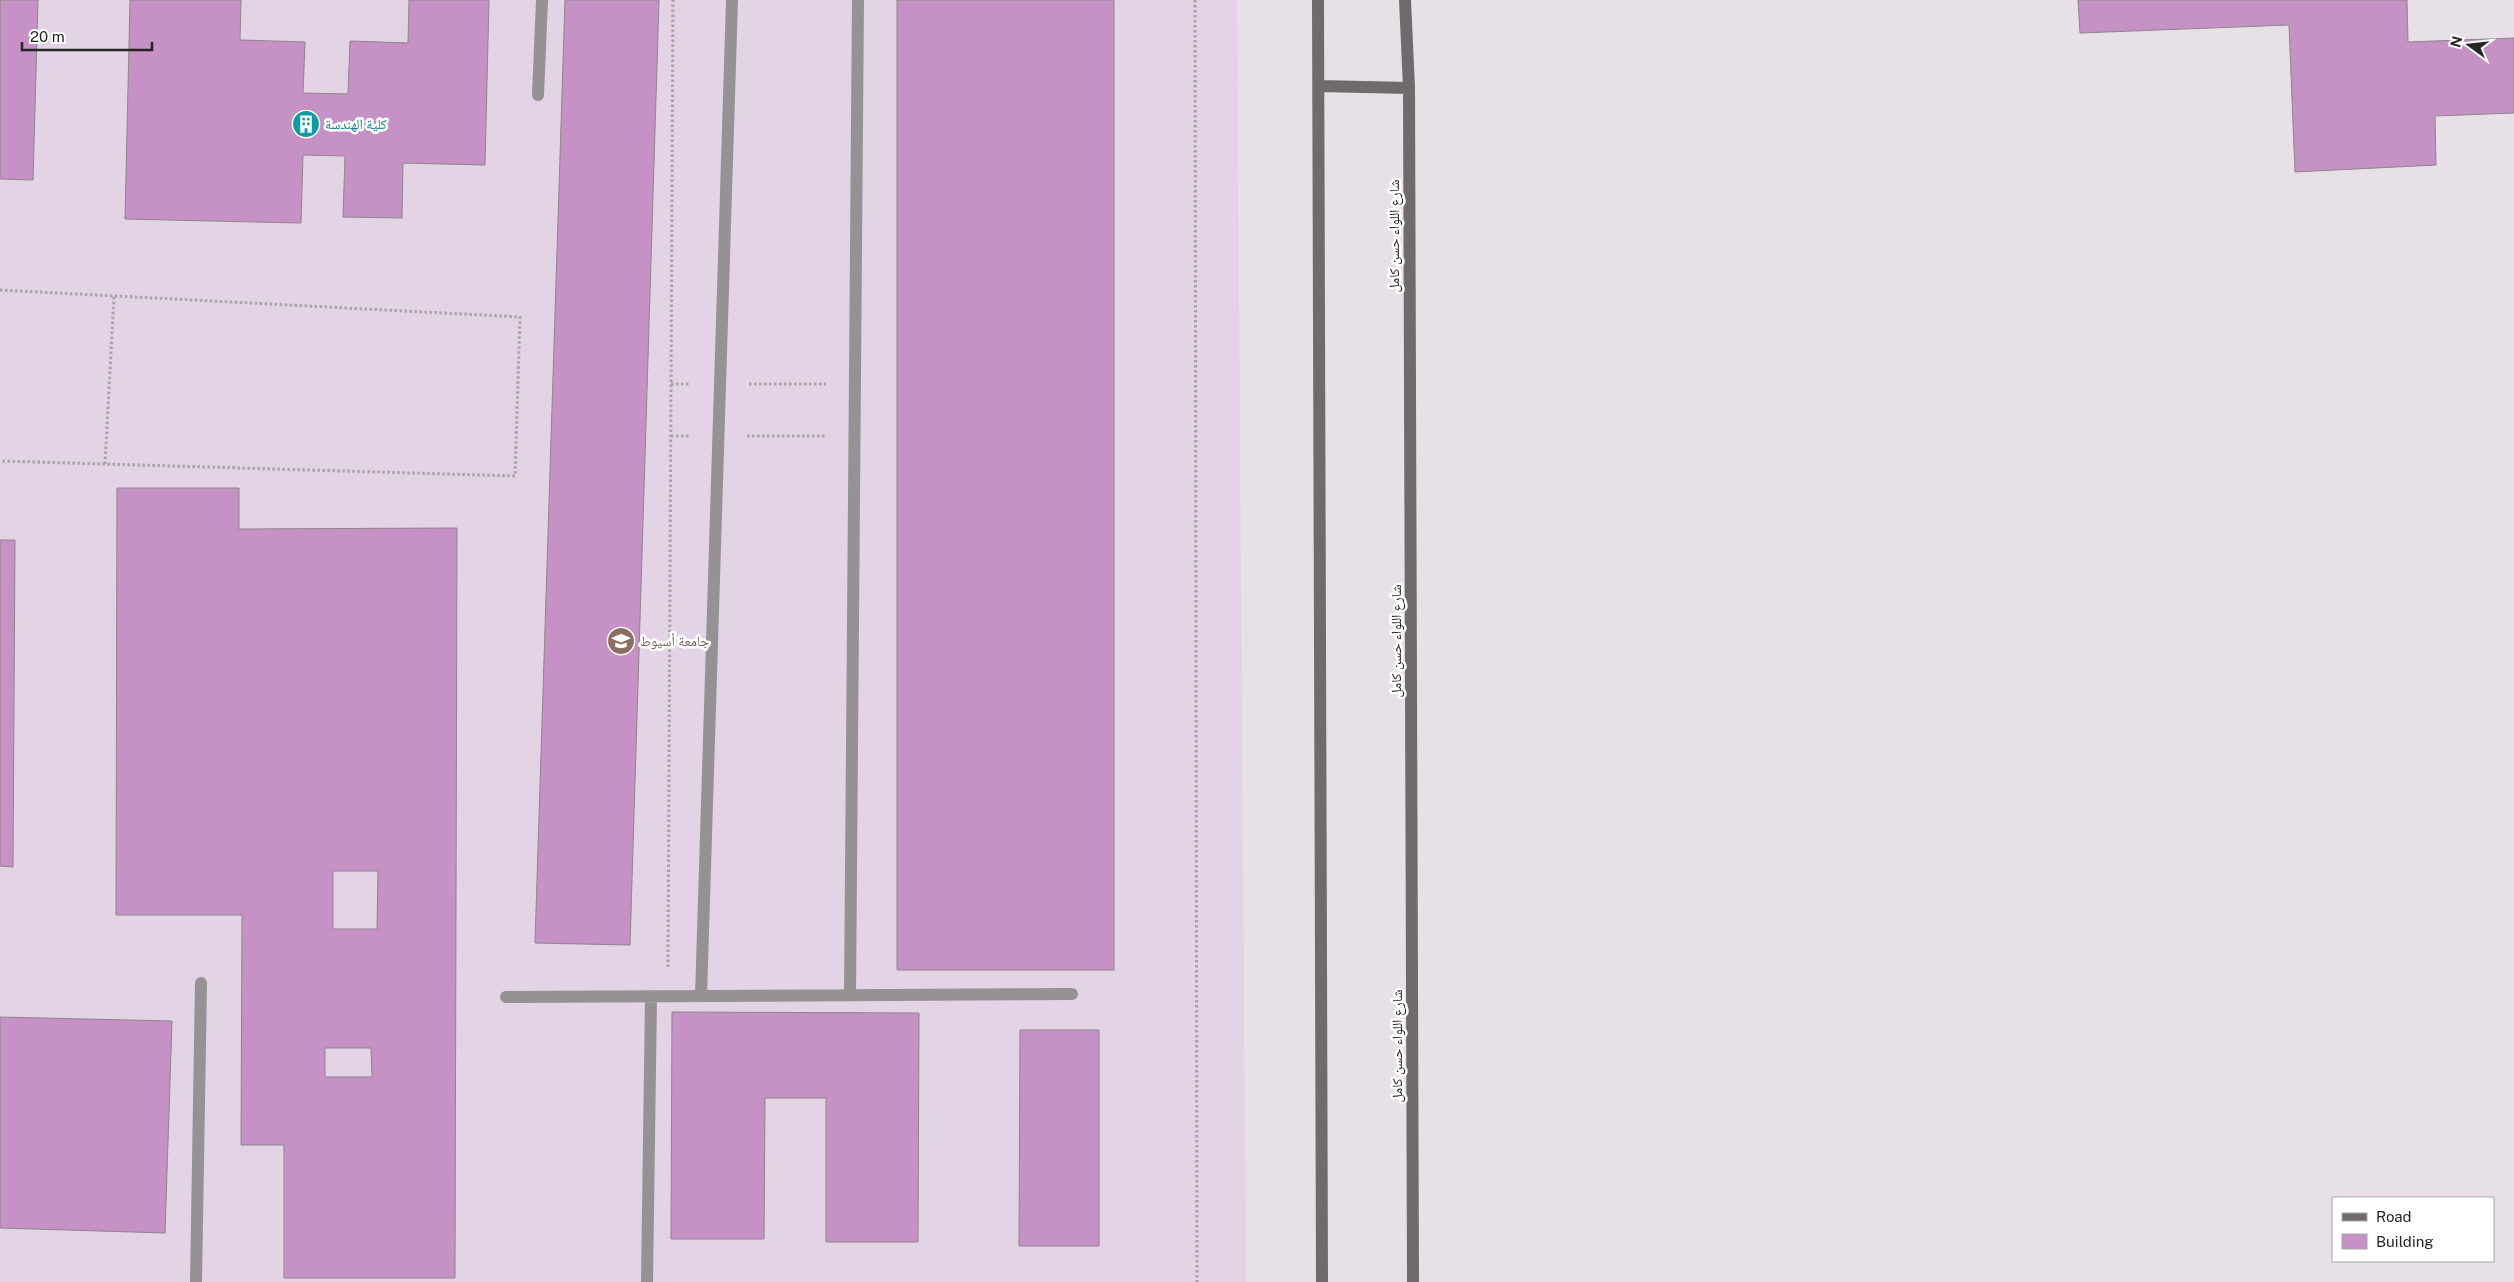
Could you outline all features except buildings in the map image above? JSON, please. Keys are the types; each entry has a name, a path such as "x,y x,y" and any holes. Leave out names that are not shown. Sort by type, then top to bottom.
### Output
{"main road":[{"path":"1318,0 1322,1282"},
{"name":"شارع اللواء حسن كامل","path":"1405,0 1409,88 1413,1282"},
{"path":"1319,86 1409,88"}],"lane":[{"path":"538,95 542,0"},
{"path":"701,996 732,0"},
{"path":"850,995 858,0"},
{"path":"196,1282 201,984"},
{"path":"506,997 1072,994"},
{"path":"647,1282 650,997"}],"path":[{"path":"668,997 674,0"},
{"path":"1195,0 1197,1282"},
{"path":"0,290 520,317 515,476 0,461"},
{"path":"105,464 114,296"},
{"path":"671,384 855,384"},
{"path":"672,436 854,436"}],"shaded area":[{"name":"جامعة أسيوط","path":"0,0 1237,0 1246,1282 0,1282"}],"place":[{"name":"كلية الهندسة","path":"306,124"},
{"name":"جامعة أسيوط","path":"621,641"}]}
